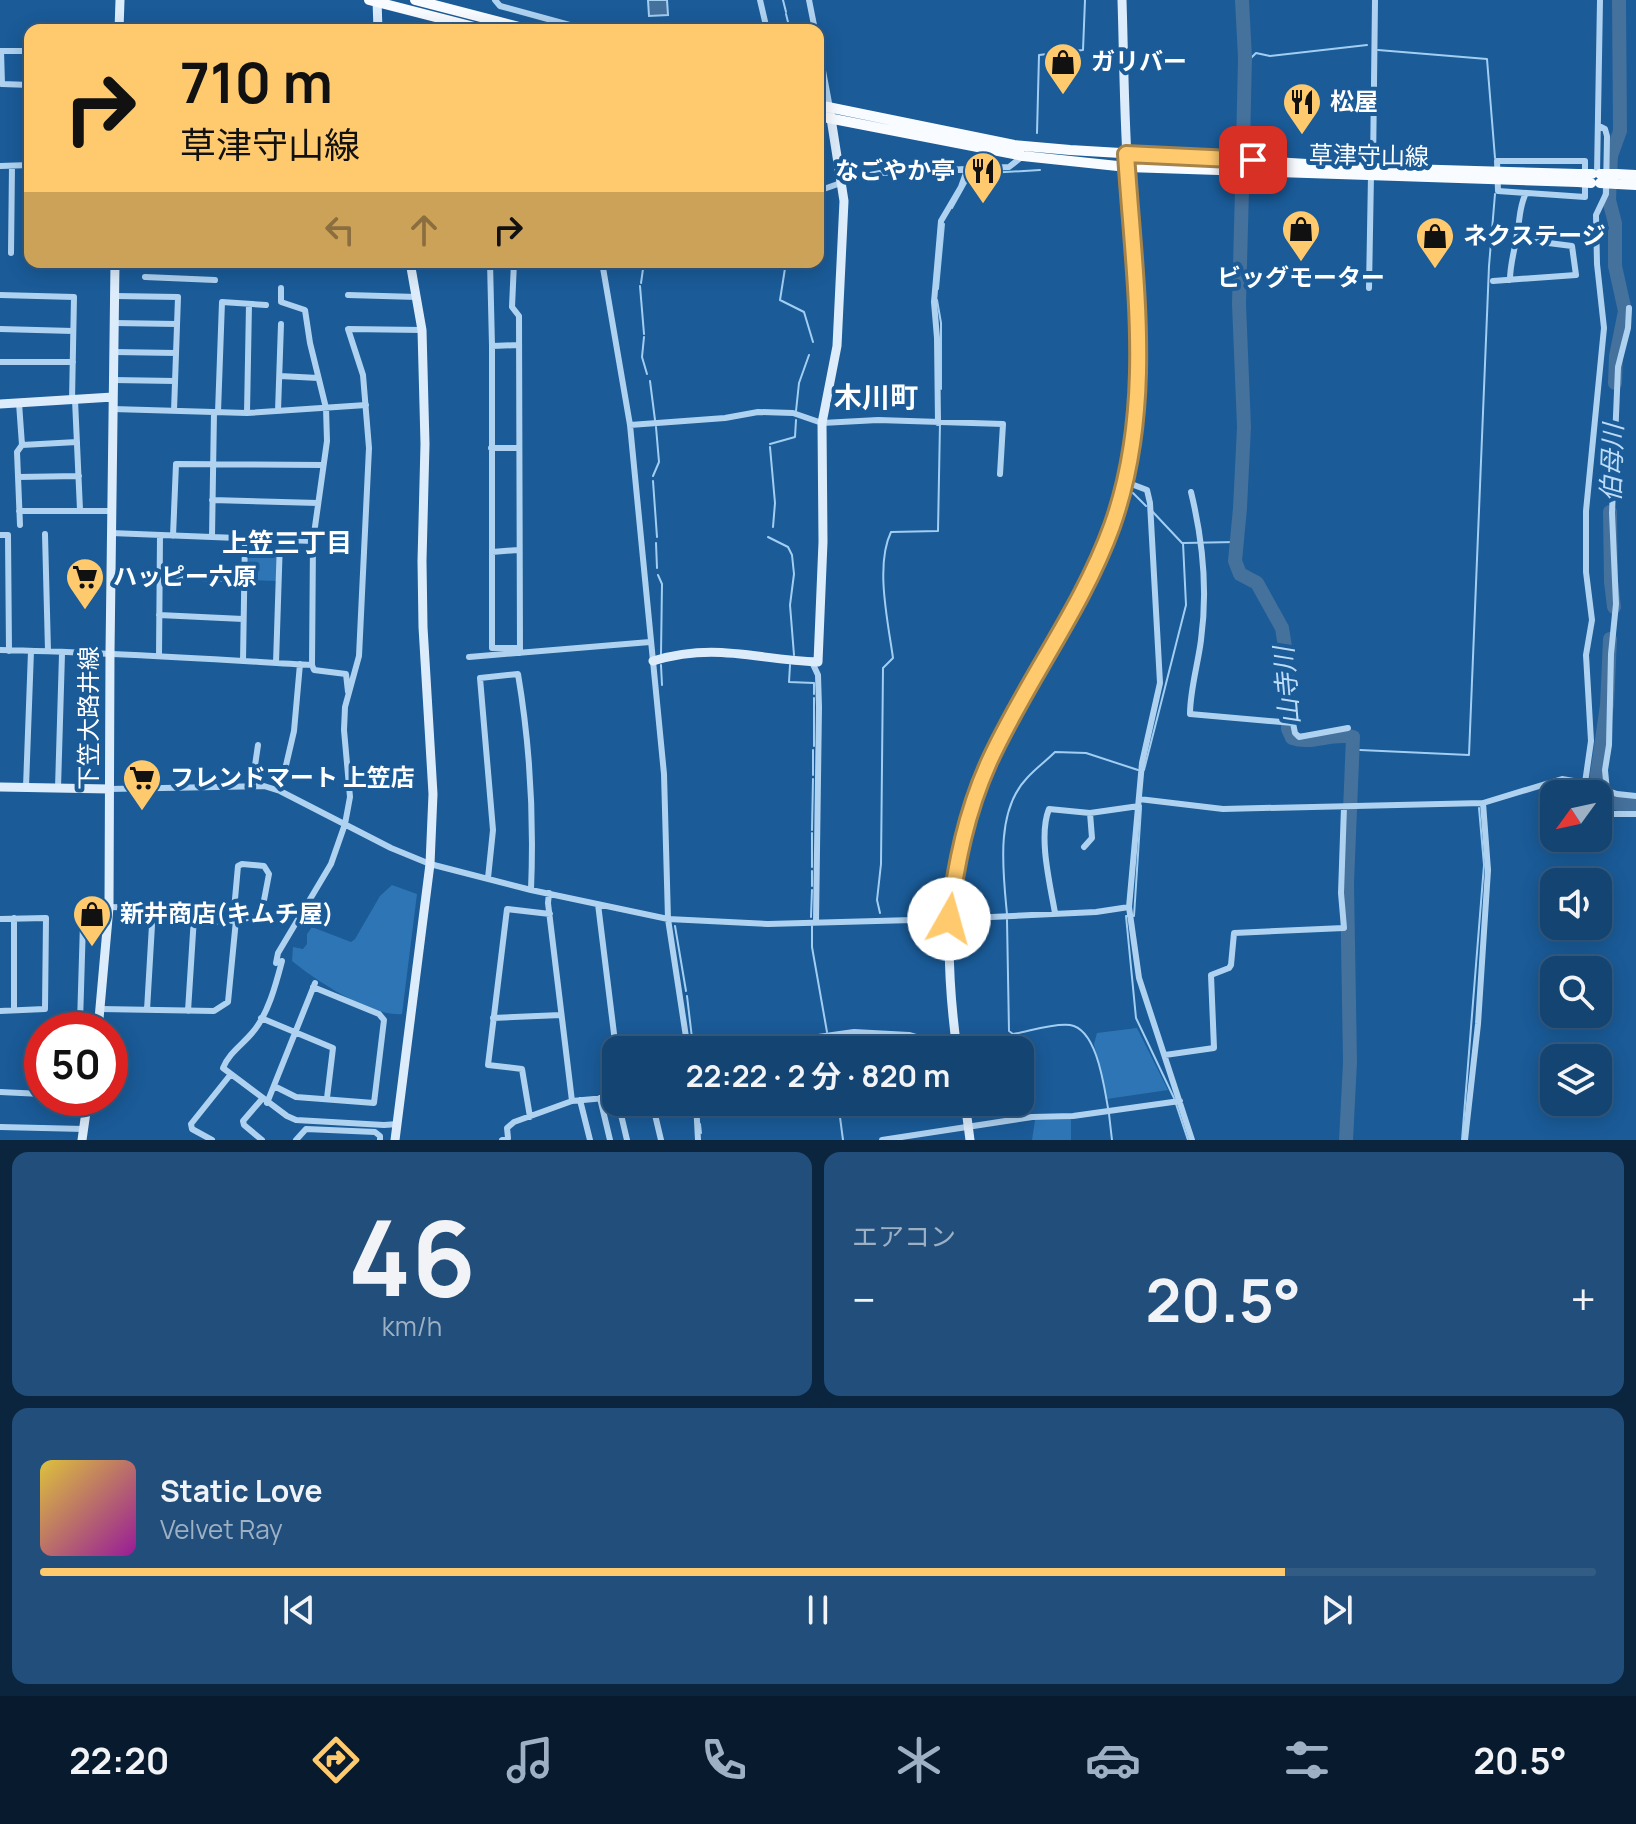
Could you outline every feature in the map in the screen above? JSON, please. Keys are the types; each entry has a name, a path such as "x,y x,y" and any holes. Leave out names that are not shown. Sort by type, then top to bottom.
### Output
{"main road":[{"path":"119,24 120,0"},
{"path":"415,0 481,24"},
{"path":"955,1036 949,991 949,919 964,831 989,762 1091,576 1126,482 1135,439 1139,365 1126,154 1122,0"},
{"path":"377,24 374,1 477,24"},
{"path":"653,661 693,651 759,654 818,662 823,542 822,423 837,346 844,201 826,111"},
{"name":"草津守山線","path":"826,111 1014,145 1126,154 1372,171 1617,179 1636,175"},
{"name":"草津守山線","path":"826,111 1023,156 1127,167 1259,173 1372,171"},
{"name":"草津守山線","path":"1617,179 1636,185"},
{"name":"下笠大路井線","path":"100,1012 109,907 115,268"},
{"path":"395,1140 433,865 433,794 423,627 425,444 422,330 411,268"},
{"path":"0,404 113,397"},
{"path":"0,787 109,789"},
{"path":"967,1116 970,1140"}],"street":[{"path":"495,0 500,6 558,24"},
{"path":"760,0 766,24"},
{"path":"809,0 814,24"},
{"path":"1369,288 1375,0"},
{"path":"1596,178 1600,0"},
{"path":"24,51 1,51 1,62 2,84 24,85"},
{"path":"1589,780 1591,741 1586,655 1592,620 1586,572 1586,511 1604,328 1597,264 1596,215 1606,194 1607,136 1605,129 1599,126"},
{"path":"824,189 880,173 1009,167 1023,156"},
{"path":"1497,161 1585,161 1585,197 1498,191 1498,175 1497,161"},
{"path":"0,166 24,165"},
{"path":"11,253 12,166"},
{"path":"938,423 934,302 941,221 967,170"},
{"path":"1510,280 1510,257 1517,239 1518,216 1525,195"},
{"path":"1493,281 1576,275 1572,246 1517,239"},
{"path":"490,268 492,648 520,650"},
{"path":"514,268 512,307 519,316 520,650"},
{"path":"603,268 630,425 666,805 668,919 686,1036"},
{"path":"145,277 215,280"},
{"path":"163,277 163,297"},
{"path":"281,288 281,302 305,310 326,408 327,441 313,541 312,665 314,670 346,674 348,701"},
{"path":"0,295 74,297 74,400 80,510"},
{"path":"348,295 417,297"},
{"path":"115,296 178,297 174,411"},
{"path":"212,537 222,302 266,305"},
{"path":"247,413 249,304"},
{"path":"1606,780 1616,604 1612,513 1618,367 1628,328 1629,308"},
{"path":"114,323 177,324"},
{"path":"278,411 281,324"},
{"path":"0,329 73,331"},
{"path":"398,1124 296,1120 278,1111 223,1065 254,1032 261,1018 279,962 278,953 331,864 345,824 350,797 344,751 345,707 359,656 369,448 363,375 348,329 422,330"},
{"path":"492,346 518,345"},
{"path":"114,352 176,353"},
{"path":"0,362 73,362"},
{"path":"280,376 318,378"},
{"path":"113,380 175,381"},
{"path":"19,403 22,445 17,452 20,525"},
{"path":"113,409 247,413 366,405"},
{"path":"630,425 725,418 758,412 793,413 822,423 878,420 1003,424 1000,474"},
{"path":"22,445 77,442"},
{"path":"491,448 518,448"},
{"path":"173,536 176,464 323,465"},
{"path":"18,477 79,476"},
{"path":"1126,482 1147,490 1150,503 1160,683 1142,763 1129,907 1139,978 1192,1140"},
{"path":"1191,492 1202,537 1205,578 1204,616 1190,714 1293,723 1299,737 1348,728"},
{"path":"212,500 318,503"},
{"path":"19,511 111,511"},
{"path":"111,533 313,541"},
{"path":"45,534 48,651"},
{"path":"0,535 8,535 9,651"},
{"path":"159,656 160,535"},
{"path":"243,661 245,538"},
{"path":"276,663 280,540"},
{"path":"492,552 518,550"},
{"path":"160,576 244,580"},
{"path":"159,615 243,619"},
{"path":"469,657 520,650 650,642"},
{"path":"0,650 312,665"},
{"path":"26,787 31,651"},
{"path":"58,788 62,654"},
{"path":"812,662 818,675 819,707 816,922"},
{"path":"280,791 294,731 300,664"},
{"path":"488,878 493,830 480,678 518,674 524,713 533,842 531,890"},
{"path":"252,786 258,745"},
{"path":"109,789 264,786 433,865 531,890 668,919 768,924 949,919 1096,912 1129,907"},
{"path":"1055,913 1047,869 1049,809 1090,813 1139,803 1223,809 1483,803 1540,786"},
{"path":"1612,792 1636,796"},
{"path":"1465,1140 1478,1024 1488,870 1483,803"},
{"path":"1165,1055 1214,1048 1211,975 1229,968 1234,933 1344,928 1341,893 1344,807"},
{"path":"1084,847 1092,838 1090,813"},
{"path":"1612,814 1636,814"},
{"path":"101,1009 214,1011 228,1002 235,920 238,866 264,866 269,874 261,916 235,920 218,922 153,908 109,907"},
{"path":"549,893 572,1101"},
{"path":"598,904 614,1036"},
{"path":"147,1010 153,908"},
{"path":"530,1117 522,1069 488,1065 507,909 550,914"},
{"path":"188,1011 194,917"},
{"path":"14,918 14,1010"},
{"path":"0,919 46,918 45,1009 0,1011"},
{"path":"80,1012 83,923 108,921"},
{"path":"262,1140 243,1121 265,1101 274,1086 314,985 379,1014 385,1024 374,1103 296,1097 274,1086"},
{"path":"493,1018 561,1015"},
{"path":"261,1018 334,1049 327,1098"},
{"path":"825,1036 854,1032 912,1036"},
{"path":"212,1140 192,1129 191,1124 231,1074"},
{"path":"0,1092 24,1093"},
{"path":"502,1140 508,1138 507,1128 514,1122 572,1101 600,1098 610,1140"},
{"path":"580,1100 590,1140"},
{"path":"882,1140 1032,1117 1073,1116 1180,1101"},
{"path":"621,1116 627,1140"},
{"path":"655,1116 661,1140"},
{"path":"697,1116 698,1140"},
{"path":"0,1127 83,1135"},
{"path":"296,1140 306,1129 375,1132 380,1140"}],"shaded area":[{"path":"648,0 667,0 668,15 649,16"},
{"path":"249,543 277,545 276,581 247,580"},
{"path":"392,885 417,894 402,1014 360,1004 292,961 293,947 303,949 312,927 351,942 355,939 380,896"},
{"path":"1137,1028 1168,1090 1107,1099 1094,1044 1097,1033"},
{"path":"1071,1119 1071,1140 1032,1140 1035,1120"}],"waterway":[{"path":"783,0 786,12"},
{"path":"1037,133 1039,55 1083,50 1085,0"},
{"name":"山寺川","path":"1242,0 1245,58 1243,146"},
{"name":"伯母川","path":"1615,383 1616,356 1625,311 1615,266 1615,223 1609,200 1611,156 1620,131 1619,0"},
{"path":"786,14 788,24"},
{"path":"1245,58 1251,58 1256,53 1270,56 1367,45"},
{"path":"1378,50 1487,59 1495,158"},
{"path":"952,208 971,174 1040,170"},
{"name":"山寺川","path":"1242,189 1239,304 1244,427 1235,561 1240,574 1257,583 1282,628 1287,659 1288,729 1292,738 1353,737 1347,883 1350,1062 1346,1140"},
{"path":"1360,750 1469,755 1489,266 1495,194"},
{"path":"938,289 944,224"},
{"path":"641,283 643,268"},
{"path":"785,268 780,300 804,312 813,342"},
{"path":"640,286 644,334"},
{"path":"937,300 941,323 941,389"},
{"path":"644,337 642,357 647,374"},
{"path":"796,411 799,383 809,355"},
{"path":"650,381 655,420"},
{"path":"770,444 795,437 796,420"},
{"path":"880,913 877,900 881,864 883,668 893,658 884,594 884,561 891,532 938,531 940,423"},
{"path":"653,476 659,462 656,427"},
{"path":"770,447 775,503 773,527"},
{"path":"653,481 657,537"},
{"path":"1133,493 1146,506"},
{"path":"1151,510 1182,543"},
{"name":"伯母川","path":"1610,512 1614,607"},
{"path":"768,537 788,547 792,555 794,574 790,605 794,655"},
{"path":"1144,770 1186,605 1183,543 1236,542"},
{"path":"656,543 657,568"},
{"path":"658,575 662,584 661,654"},
{"name":"伯母川","path":"1610,639 1607,705 1596,781 1606,800 1636,804"},
{"path":"661,665 662,685"},
{"path":"790,665 789,682 814,683 814,694"},
{"path":"814,698 814,746"},
{"path":"813,750 813,775"},
{"path":"1007,914 1003,861 1006,824 1010,807 1027,778 1055,752 1086,753 1138,770"},
{"path":"812,830 813,779"},
{"path":"1141,808 1134,916 1126,916 1136,1018 1174,1098"},
{"path":"1462,1140 1484,865 1479,808"},
{"path":"812,833 812,867"},
{"path":"812,871 812,886"},
{"path":"811,917 812,890"},
{"path":"1007,920 1009,1031 1013,1034 1063,1025 1079,1029 1087,1037 1098,1060 1108,1108"},
{"path":"675,926 686,991"},
{"path":"812,926 812,947 827,1032"},
{"path":"687,996 692,1036"},
{"path":"1176,1104 1188,1140"},
{"path":"1109,1114 1112,1140"},
{"path":"840,1116 843,1140"},
{"path":"700,1124 701,1133"}],"place":[{"name":"ガリバー","path":"1063,96"},
{"name":"松屋","path":"1302,136"},
{"name":"なごやか亭","path":"983,205"},
{"name":"ビッグモーター","path":"1301,263"},
{"name":"ネクステージ","path":"1435,270"},
{"name":"ハッピー六原","path":"85,611"},
{"name":"フレンドマート 上笠店","path":"142,812"},
{"name":"新井商店(キムチ屋)","path":"92,948"}],"district":[{"name":"木川町","path":"876,397"},
{"name":"上笠三丁目","path":"287,543"}],"route":[{"path":"949,919 964,831 989,762 1091,576 1126,482 1139,400 1126,154 1253,160"}]}
